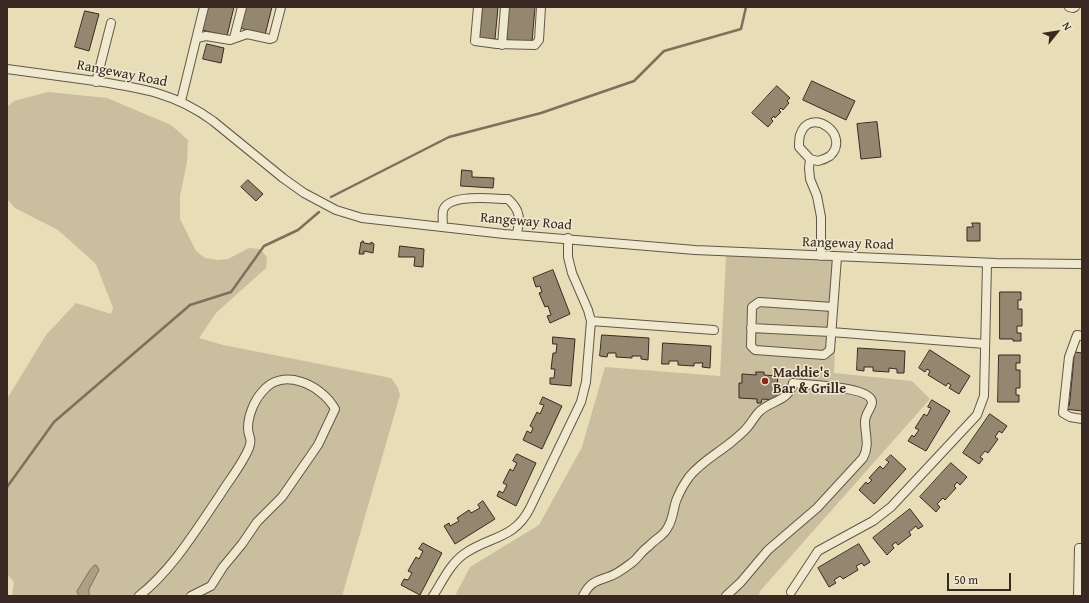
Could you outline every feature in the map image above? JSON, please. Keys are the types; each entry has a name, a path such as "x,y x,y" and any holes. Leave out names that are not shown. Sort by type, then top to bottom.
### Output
{"street":[{"path":"181,101 204,7"},
{"path":"234,38 242,7"},
{"path":"197,38 206,36 230,40 247,34 270,39 273,38 281,7"},
{"path":"478,7 475,41 502,45 535,45 539,40 542,7"},
{"path":"502,45 505,7"},
{"path":"1069,7 1075,7"},
{"path":"96,82 111,23"},
{"name":"Rangeway Road","path":"7,69 156,92 181,101 202,113 304,193 325,205 362,218 443,227 695,250 987,263 1082,264"},
{"path":"810,159 818,161 829,156 834,149 836,139 833,131 825,124 814,122 806,126 800,135 799,147 810,159 810,180 817,196 821,217 821,256"},
{"path":"443,227 443,210 448,203 471,198 508,199 516,207 519,219 517,234"},
{"path":"433,596 446,575 460,557 512,530 523,521 581,402 586,382 591,321 588,310 572,273 568,257 568,238"},
{"path":"833,307 760,302 752,307 751,346 755,350 824,355 830,350 837,257"},
{"path":"791,592 818,551 873,521 891,507 977,415 984,396 987,263"},
{"path":"591,321 714,330"},
{"path":"751,328 831,332 984,344"},
{"path":"1082,336 1077,335 1069,357 1063,413 1070,417 1082,419"},
{"path":"139,596 156,581 188,543 235,472 248,450 251,440 248,430 249,416 262,391 272,383 281,380 292,380 305,383 319,390 331,401 335,408 318,445 282,497 257,522 211,586 190,596"},
{"path":"583,596 591,584 624,569 649,545 664,534 674,513 676,501 688,478 710,457 728,445 745,430 766,405 773,404 785,397 793,383 850,389 869,397 872,400 872,403 865,415 865,426 868,442 863,458 817,508 768,550 741,582 726,596"},
{"path":"1078,596 1079,548 1082,548"}],"shaded area":[{"path":"48,92 107,98 171,125 188,140 187,162 180,196 180,219 196,251 205,258 217,260 228,259 249,248 260,249 267,257 266,268 216,313 199,338 223,345 391,378 398,388 400,395 342,596 12,596 14,582 7,574 7,399 46,335 76,303 111,314 113,308 96,264 58,230 15,208 7,199 7,107 14,101"},
{"path":"726,256 839,259 834,373 912,381 930,399 761,590 758,596 455,596 470,567 539,525 582,447 605,367 720,376"},
{"path":"95,565 99,570 89,589 89,596 79,596 77,591 90,570"}],"building":[{"path":"208,7 234,7 227,36 202,30"},
{"path":"246,7 272,7 265,35 240,28"},
{"path":"483,7 498,7 495,39 480,38"},
{"path":"509,7 535,7 532,42 507,40"},
{"path":"85,11 99,14 89,51 75,47"},
{"path":"207,44 224,48 221,63 203,59"},
{"path":"812,81 855,101 846,120 803,100"},
{"path":"777,86 790,98 787,101 789,103 783,110 781,108 779,110 781,112 775,118 774,116 771,119 773,121 768,127 752,113"},
{"path":"877,122 881,157 861,159 857,124"},
{"path":"462,170 472,171 472,177 494,178 493,188 461,186"},
{"path":"248,180 263,194 256,201 241,187"},
{"path":"972,223 980,223 980,241 967,241 967,227 973,227"},
{"path":"363,241 364,243 371,244 371,242 374,244 373,253 364,251 364,254 359,254 361,242"},
{"path":"400,246 424,249 423,267 414,266 415,257 399,257"},
{"path":"553,270 570,314 550,323 547,316 551,315 548,306 545,307 539,293 542,292 540,286 536,287 533,278"},
{"path":"1000,292 1021,292 1021,300 1018,300 1018,309 1022,309 1022,326 1017,326 1017,333 1021,333 1021,341 1013,341 1013,339 1000,339"},
{"path":"602,335 649,338 648,360 641,359 641,356 632,356 632,358 616,357 616,353 608,353 607,357 600,356"},
{"path":"553,337 575,339 571,386 550,384 550,378 554,378 555,369 551,369 553,353 556,353 557,344 553,344"},
{"path":"663,343 711,346 710,368 702,367 703,363 694,363 694,366 678,365 678,361 669,361 669,364 662,364"},
{"path":"858,348 905,351 904,373 897,373 897,369 889,368 889,372 873,371 873,367 864,367 864,371 857,370"},
{"path":"930,350 970,376 959,394 949,388 951,385 948,383 946,386 928,375 930,371 927,369 925,372 919,368"},
{"path":"1075,352 1082,353 1082,411 1065,409 1065,404 1069,405"},
{"path":"999,355 1020,355 1020,363 1016,363 1016,370 1020,370 1020,388 1016,388 1016,395 1019,395 1019,402 998,402"},
{"path":"756,372 764,372 764,375 778,376 777,386 783,386 782,395 776,400 762,399 761,403 757,403 757,399 739,398 739,383 742,383 742,374 756,375"},
{"path":"543,397 562,406 542,449 523,440 527,431 531,433 533,428 530,426 537,412 540,414 544,405 540,404"},
{"path":"932,400 950,411 926,451 908,441 912,435 914,437 919,430 915,428 924,414 927,416 931,408 928,407"},
{"path":"990,414 1007,426 1002,433 999,431 995,437 998,439 988,453 985,451 980,457 983,459 979,464 963,453"},
{"path":"517,454 536,463 516,506 497,496 499,491 503,493 507,485 503,483 510,469 513,471 517,463 513,461"},
{"path":"891,455 906,469 874,504 859,490 866,482 868,484 872,480 869,478 880,466 883,469 889,462 886,460"},
{"path":"951,463 967,477 960,485 957,482 954,486 956,488 945,500 943,498 937,504 940,507 936,512 920,497"},
{"path":"483,501 495,519 455,544 444,526 449,523 450,526 459,521 457,518 469,510 471,513 480,508 478,505"},
{"path":"910,509 923,526 918,529 916,526 909,532 911,535 898,545 896,542 892,545 894,548 887,555 873,538"},
{"path":"423,543 442,553 420,595 401,585 404,579 408,580 412,573 408,571 416,557 419,559 423,551 419,549"},
{"path":"859,544 870,562 864,566 862,563 856,566 858,570 843,579 840,576 834,580 836,583 829,587 818,568"}],"waterway":[{"path":"331,197 449,137 541,113 634,81 664,51 741,29 746,7"},
{"path":"7,487 54,422 190,305 231,292 264,246 298,230 319,212"}],"place":[{"name":"Maddie's Bar & Grille","path":"765,381"}]}
